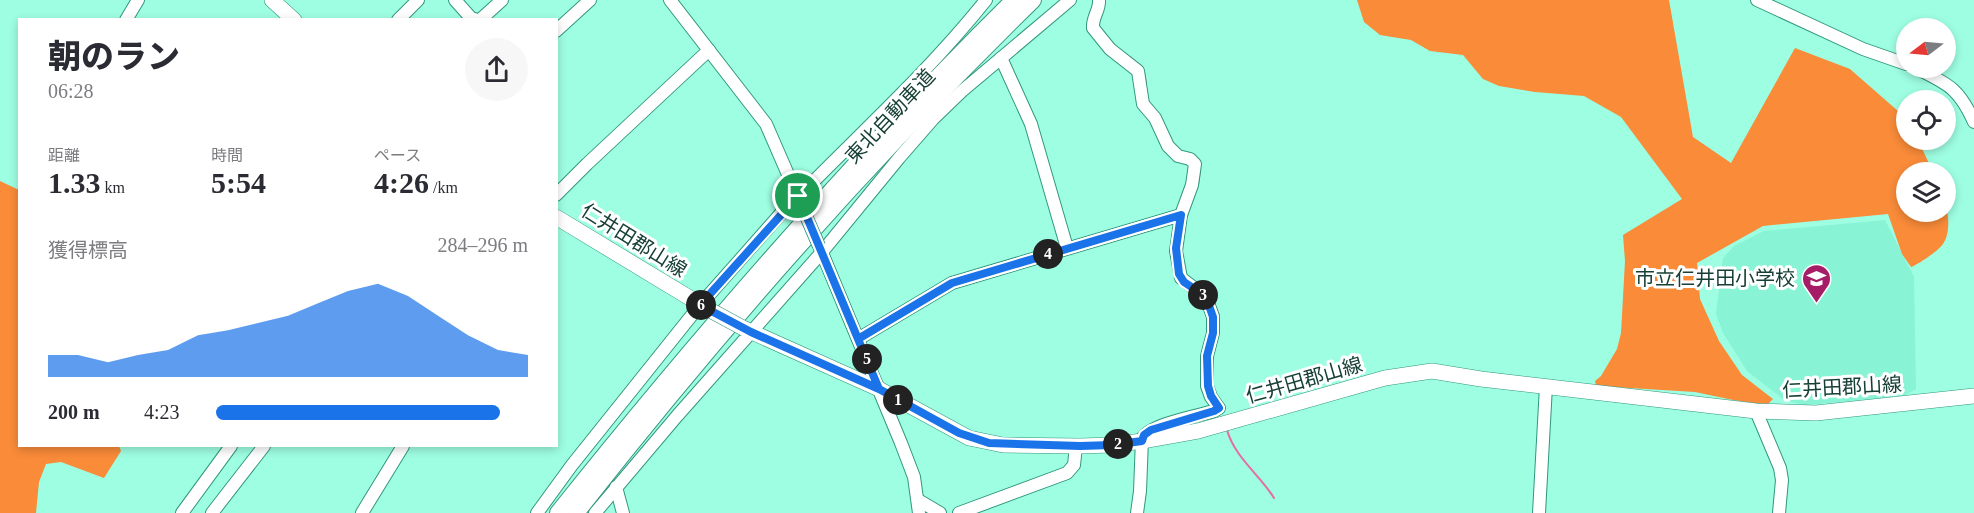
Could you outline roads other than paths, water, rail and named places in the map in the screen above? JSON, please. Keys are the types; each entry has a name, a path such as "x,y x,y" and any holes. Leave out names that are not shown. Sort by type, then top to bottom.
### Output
{"highway":[{"name":"東北自動車道","path":"558,513 665,381 778,250 896,120 1014,0"},
{"name":"東北自動車道","path":"576,513 778,268 897,138 1033,0"}],"main road":[{"path":"272,0 292,18"},
{"name":"仁井田郡山線","path":"558,218 704,307 748,330 879,389 959,433 978,441 1003,445 1112,445 1142,441 1198,431 1397,376 1432,371 1481,379 1756,411 1816,413 1974,396"}],"street":[{"path":"127,18 138,0"},
{"path":"400,18 418,0"},
{"path":"455,0 471,18"},
{"path":"481,18 502,0"},
{"path":"558,29 590,0"},
{"path":"670,0 766,124 914,477 919,513"},
{"path":"537,513 572,465 704,307 799,199 912,84 962,30 986,0"},
{"path":"595,513 748,330 933,119 962,91 1070,0"},
{"path":"1099,0 1099,7 1093,18 1093,28 1110,49 1138,71 1143,104 1155,118 1168,146 1175,154 1190,159 1195,164 1192,184 1181,215 1176,248 1179,274 1184,282 1207,300 1213,317 1213,333 1207,356 1208,386 1211,396 1219,407 1214,411 1151,430 1144,435 1137,513"},
{"path":"1757,0 1846,42 1896,60"},
{"path":"558,193 709,50"},
{"path":"1001,58 1031,124 1067,248"},
{"path":"1935,78 1950,86 1965,101 1972,115"},
{"path":"858,339 952,283 1181,215"},
{"path":"1539,513 1546,386"},
{"path":"1756,411 1780,468 1782,480 1779,513"},
{"path":"959,513 1067,473 1074,465 1076,446"},
{"path":"182,513 230,447"},
{"path":"212,513 263,447"},
{"path":"362,513 402,447"},
{"path":"616,487 622,513"},
{"path":"918,500 940,513"}],"waterway":[{"path":"1130,57 1142,67"},
{"path":"1144,72 1146,84"},
{"path":"1198,185 1200,170"},
{"path":"1213,300 1219,315 1219,329"},
{"path":"1227,430 1242,458 1274,498"}],"place":[{"name":"市立仁井田小学校","path":"1816,304"}]}
